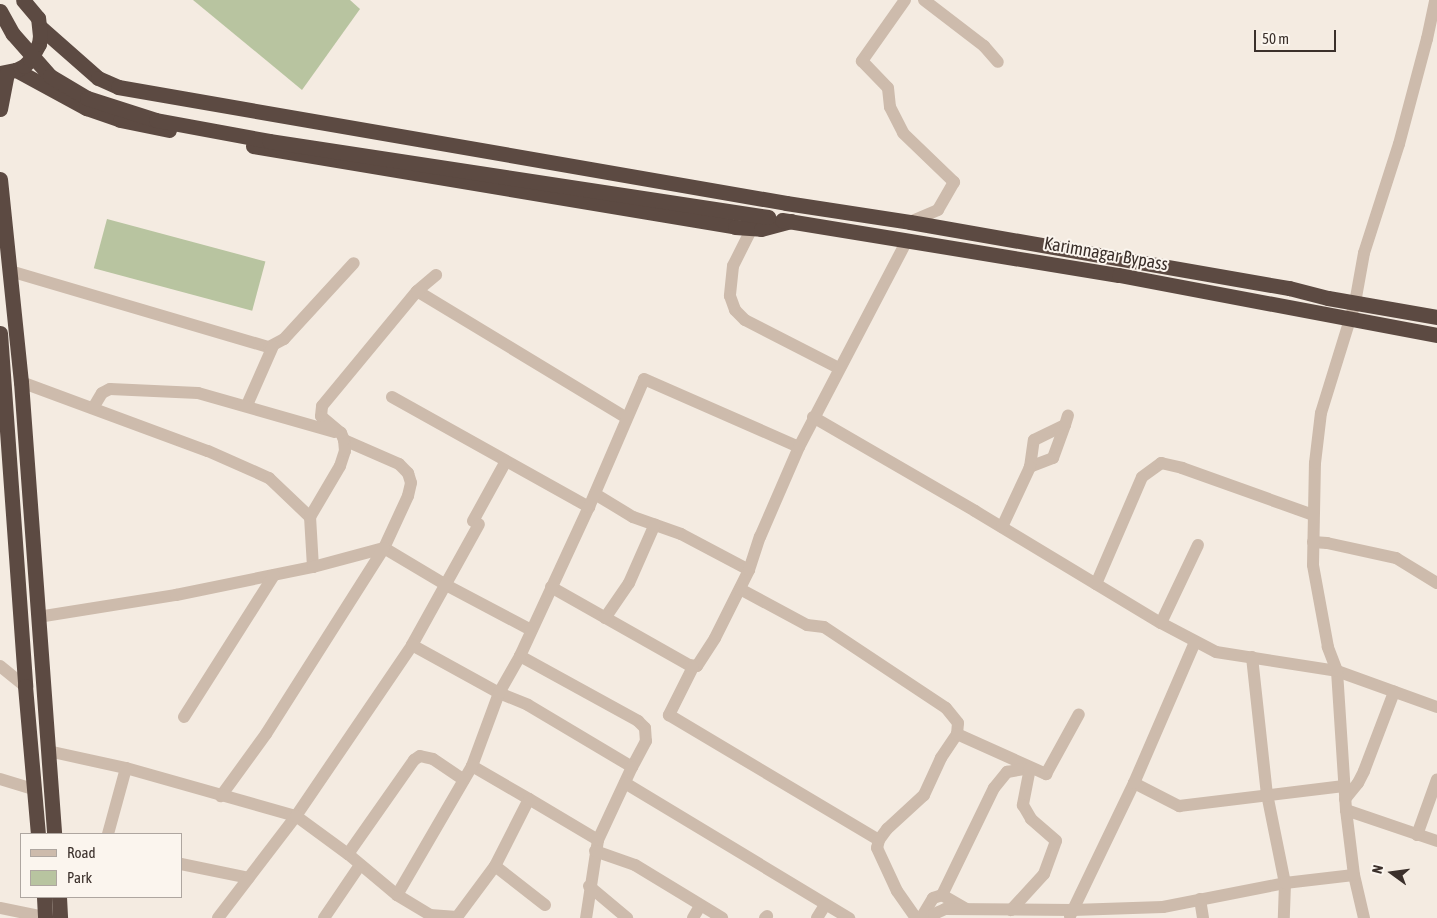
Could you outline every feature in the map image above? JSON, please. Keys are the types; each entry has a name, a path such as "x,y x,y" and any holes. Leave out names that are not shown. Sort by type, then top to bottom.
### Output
{"highway":[{"path":"0,109 8,72 30,60 39,44 40,27 34,11 23,0"},
{"name":"Karimnagar Bypass","path":"0,11 13,34 50,76 87,98 156,120 278,142 768,217 1120,275 1437,335"},
{"path":"40,27 98,78 118,87 1289,288 1328,298 1437,317"},
{"path":"8,72 86,108 120,120 267,148 752,228 761,229 791,221"},
{"path":"0,179 21,382 54,833"},
{"path":"0,333 25,686 38,833"},
{"path":"44,898 50,918"},
{"path":"50,918 59,898"}],"street":[{"path":"905,0 862,61 888,88 890,107 903,133 954,182 938,210 910,222"},
{"path":"924,0 984,46 998,62"},
{"path":"1364,918 1354,876 1345,799 1337,671 1328,647 1313,565 1315,463 1321,413 1355,303 1364,253 1400,144 1435,0"},
{"path":"752,228 733,266 730,296 735,310 745,320 839,368"},
{"path":"879,840 669,715 693,667 697,666 704,659 740,589 749,570 762,531 813,417 907,240"},
{"path":"10,271 249,343 268,347 284,339 354,263"},
{"path":"313,567 310,517 340,466 345,451 343,437 321,416 322,406 417,291 436,275"},
{"path":"417,291 627,418"},
{"path":"247,405 273,346"},
{"path":"397,895 472,766 499,693 520,656 589,508 644,379 799,447"},
{"path":"21,382 208,451 269,478 310,517"},
{"path":"93,408 102,393 110,389 198,393 247,405 343,437 399,464 408,473 411,483 408,496 384,548 266,734 222,796"},
{"path":"392,397 589,508"},
{"path":"813,417 1002,527 1161,623 1216,652 1337,671 1437,707"},
{"path":"1002,527 1030,467 1034,440 1066,420 1053,458 1030,467"},
{"path":"218,918 296,816 412,645 446,585 506,462"},
{"path":"1096,584 1142,477 1161,463 1182,468 1313,515"},
{"path":"595,494 634,517 681,534 749,570"},
{"path":"605,618 629,583 655,524"},
{"path":"1313,542 1327,543 1396,558 1437,583"},
{"path":"1161,623 1198,545"},
{"path":"38,617 176,595 313,567 384,548 446,585 531,630"},
{"path":"184,717 274,575"},
{"path":"551,587 693,667"},
{"path":"740,589 807,625 824,627 946,708 958,723 957,734 941,758 924,795 887,829 879,840 877,848 897,891 916,918"},
{"path":"1071,914 1134,783 1196,642"},
{"path":"412,645 499,693 528,705 632,767"},
{"path":"520,656 638,721 646,728 646,742 632,767 596,846 586,918"},
{"path":"1252,657 1267,794 1285,883 1284,918"},
{"path":"0,666 25,686"},
{"path":"1345,799 1358,783 1364,771 1394,692"},
{"path":"957,734 1046,774 1080,714"},
{"path":"48,751 126,768 296,816 348,854 360,866 397,895 430,915 457,918 495,866 529,799"},
{"path":"348,854 414,760 420,756 432,759 464,780"},
{"path":"472,766 529,799 596,846 635,865 722,918"},
{"path":"108,833 126,768"},
{"path":"921,918 933,898 942,895 994,788 1007,772 1030,768"},
{"path":"1011,910 1044,874 1056,841 1031,819 1023,805 1030,768"},
{"path":"0,779 34,790"},
{"path":"1417,835 1437,779"},
{"path":"625,783 849,918"},
{"path":"1134,783 1179,806 1267,794 1345,799 1417,835 1437,842"},
{"path":"182,864 249,878"},
{"path":"324,918 360,866"},
{"path":"495,866 545,905"},
{"path":"931,918 934,914 945,909 1011,910 1071,914 1162,912 1200,899 1285,883 1354,876"},
{"path":"589,886 627,918"},
{"path":"942,895 966,909"},
{"path":"1200,899 1203,918"},
{"path":"817,918 825,905"},
{"path":"693,918 700,906"},
{"path":"0,908 50,918"}],"green space":[{"path":"193,0 350,0 360,9 302,90"},
{"path":"107,219 265,261 252,311 94,268"}]}
